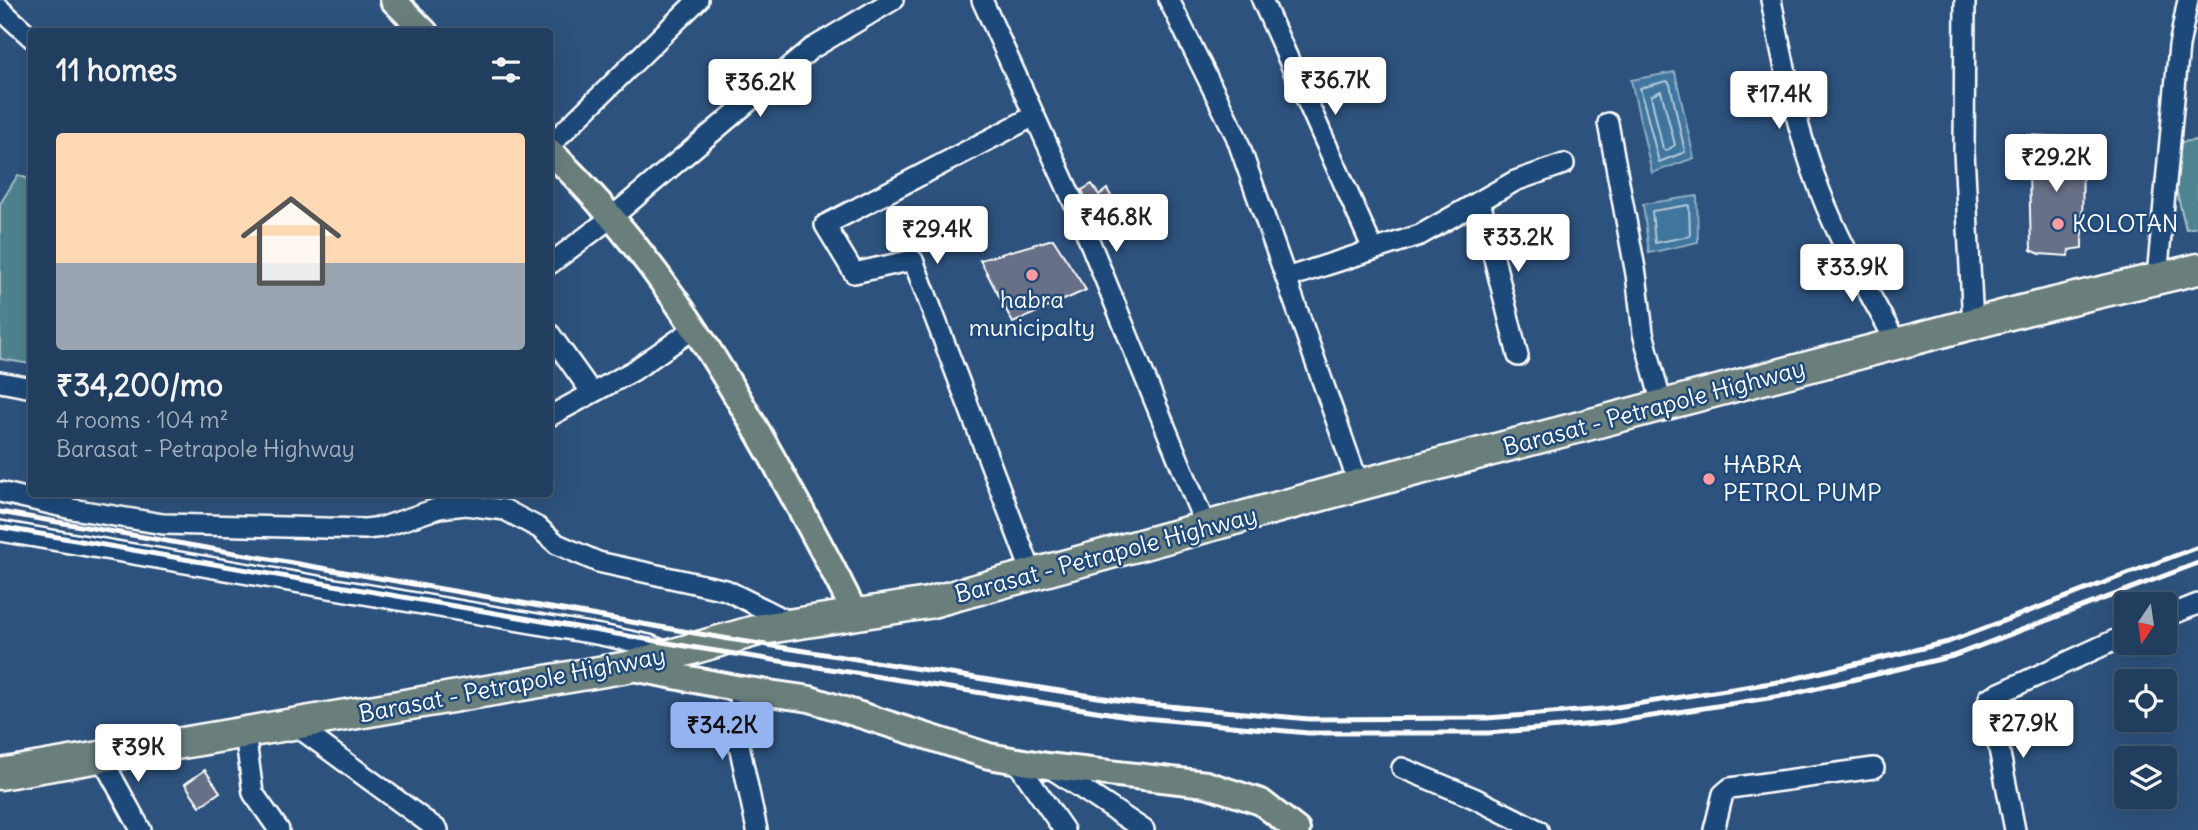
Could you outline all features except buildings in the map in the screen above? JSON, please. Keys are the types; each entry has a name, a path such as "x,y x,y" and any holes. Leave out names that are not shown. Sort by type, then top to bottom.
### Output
{"highway":[{"name":"Barasat - Petrapole Highway","path":"0,774 628,667 792,623 898,610 1033,576 1359,485 1662,405 2157,277 2198,269"}],"main road":[{"path":"393,0 421,28"},
{"path":"553,154 612,217 666,283 746,411 831,564 855,614"},
{"path":"628,667 740,689 810,699 950,744 1016,761 1206,784 1261,802 1297,830"}],"street":[{"path":"553,142 698,0"},
{"path":"553,262 612,217 811,49 893,0"},
{"path":"982,0 1073,201 1206,527"},
{"path":"1169,0 1236,136 1359,485"},
{"path":"1262,0 1373,249"},
{"path":"1772,0 1788,89 1820,192 1897,344"},
{"path":"1965,0 1964,152 1973,324"},
{"path":"2157,277 2179,46 2188,0"},
{"path":"0,9 28,34"},
{"path":"1033,576 913,260 854,273 825,225 1034,116"},
{"path":"1608,123 1636,274 1643,333 1662,405"},
{"path":"1286,278 1420,235 1525,176 1564,164"},
{"path":"1480,201 1518,356"},
{"path":"553,414 632,371 695,328"},
{"path":"553,338 592,393"},
{"path":"0,382 28,387"},
{"path":"0,492 118,517 204,527 365,529 383,527 439,508 485,506 519,516 557,544 598,562 726,590 792,623"},
{"path":"0,531 601,635 649,645 673,655"},
{"path":"2177,612 2198,604"},
{"path":"2015,830 1989,698 2114,641"},
{"path":"740,689 738,740 757,830"},
{"path":"295,725 438,830"},
{"path":"245,733 253,793 279,830"},
{"path":"101,758 141,830"},
{"path":"1016,761 1064,830"},
{"path":"1047,766 1144,830"},
{"path":"1402,768 1474,798 1538,830"},
{"path":"1714,830 1723,794 1730,788 1874,768"}],"green space":[{"path":"2198,140 2198,227 2186,229 2165,144"},
{"path":"18,175 28,179 28,364 0,359 0,204"}],"water":[{"path":"1675,72 1694,158 1652,173 1631,80"},
{"path":"1697,196 1698,242 1649,253 1643,204"}],"railway":[{"path":"0,512 729,639 1136,703 1309,719 1487,718 1604,709 1784,681 1948,642 2198,547"},
{"path":"0,527 697,648 1134,717 1308,733 1488,733 1607,723 1788,695 1953,656 2198,563"}],"place":[{"name":"KOLOTAN","path":"2058,224"},
{"name":"habra municipalty","path":"1032,275"},
{"name":"HABRA PETROL PUMP","path":"1709,479"}]}
